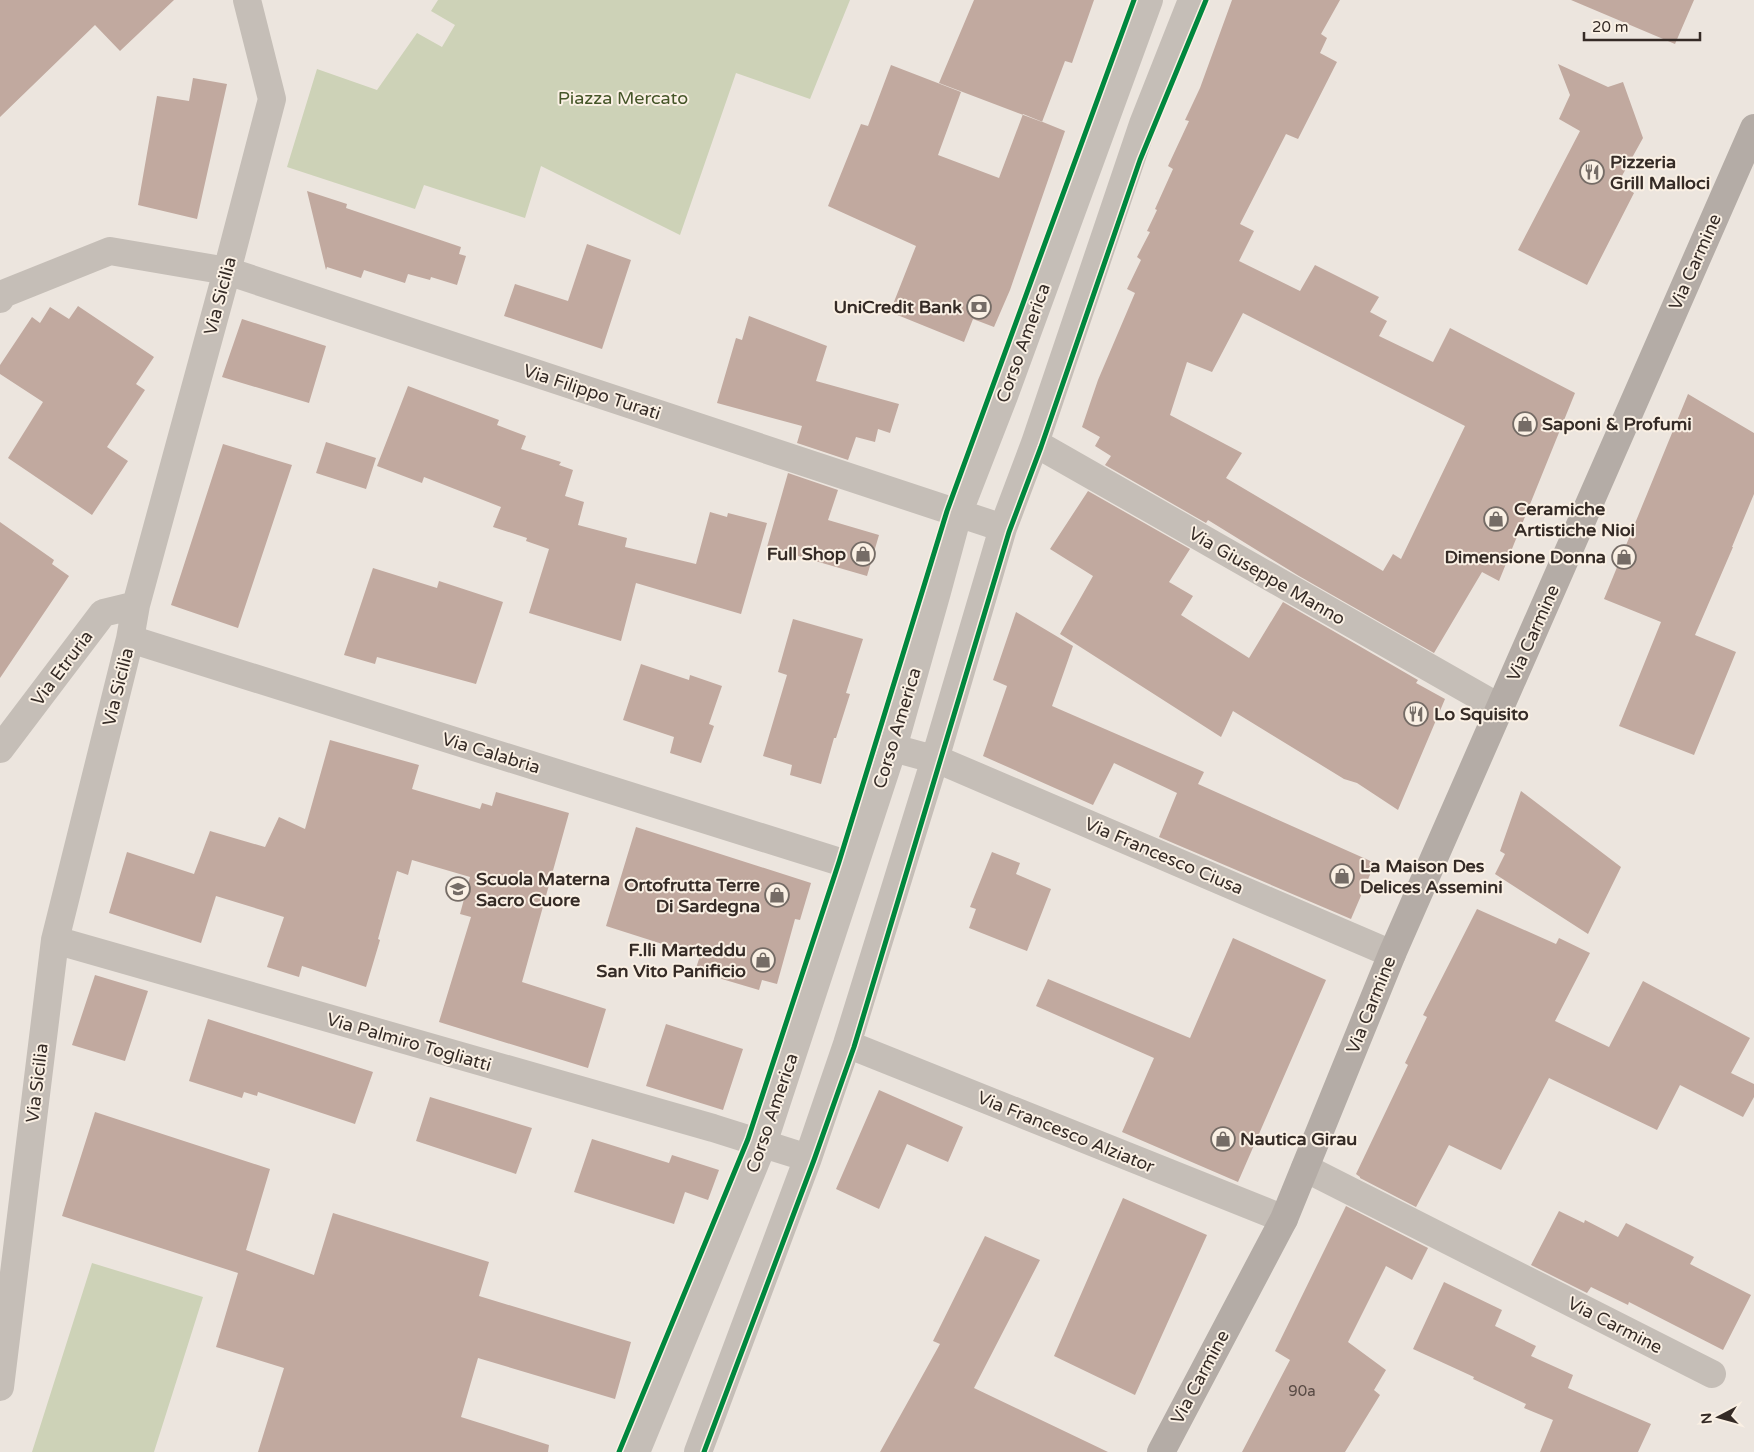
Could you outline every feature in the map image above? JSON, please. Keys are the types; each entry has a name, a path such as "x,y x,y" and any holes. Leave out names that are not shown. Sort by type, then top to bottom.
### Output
{"main road":[{"name":"Via Carmine","path":"1161,1452 1284,1219 1392,954 1754,128"}],"street":[{"name":"Via Sicilia","path":"0,1386 55,940 130,639 136,605 272,99 247,0"},
{"name":"Corso America","path":"636,1452 763,1144 892,748 958,514 1004,396 1149,0"},
{"path":"698,1452 808,1158 847,1044 935,759 1002,528 1034,443 1143,124 1192,0"},
{"name":"Via Filippo Turati","path":"0,299 3,294 110,251 227,271 1002,528"},
{"name":"Via Giuseppe Manno","path":"1034,443 1500,708"},
{"name":"Via Etruria","path":"0,749 104,613 136,605"},
{"name":"Via Calabria","path":"130,639 853,866"},
{"name":"Via Francesco Ciusa","path":"892,748 935,759 1392,954"},
{"name":"Via Palmiro Togliatti","path":"55,940 713,1128 808,1158"},
{"name":"Via Francesco Alziator","path":"847,1044 1284,1219"},
{"name":"Via Carmine","path":"1305,1168 1712,1374"}],"green space":[{"name":"Piazza Mercato","path":"438,0 850,0 810,99 736,73 680,235 541,166 525,218 424,185 415,209 287,167 317,69 377,90 417,33 442,47 455,25 431,11"},
{"path":"92,1263 203,1297 154,1452 32,1452"}],"building":[{"path":"0,0 174,0 120,51 95,25 0,117"},
{"path":"974,0 1094,0 1072,63 1065,61 1042,122 939,83"},
{"path":"1232,0 1340,0 1321,34 1327,38 1320,53 1337,62 1298,139 1286,134 1240,224 1254,231 1239,261 1300,291 1315,265 1379,297 1370,312 1387,321 1379,336 1433,362 1450,328 1575,393 1499,581 1482,572 1434,653 1299,576 1208,520 1206,523 1105,465 1111,456 1095,446 1100,437 1082,427 1098,380 1135,293 1127,289 1141,260 1137,257 1150,232 1147,231 1157,210 1155,209 1173,169 1168,166 1189,121 1185,120 1200,88","holes":["1243,313 1465,426 1401,559 1393,554 1383,571 1226,478 1242,453 1170,415 1187,362 1212,372"]},
{"path":"1571,0 1694,0 1675,44"},
{"name":"Pizzeria Grill Malloci","path":"1558,64 1608,87 1623,82 1643,138 1618,183 1634,193 1587,285 1518,250 1580,131 1559,119 1570,95"},
{"path":"891,65 961,92 938,155 999,178 1023,114 1065,131 1010,290 994,327 973,319 964,342 890,312 916,246 828,206 861,124 868,126"},
{"path":"193,78 227,84 197,219 138,205 157,96 189,101"},
{"path":"307,191 347,204 346,208 461,247 459,254 466,256 457,285 431,277 430,280 408,274 405,283 364,270 361,278 327,267 326,270"},
{"path":"587,244 631,260 602,349 504,316 515,284 568,301"},
{"path":"78,306 154,357 136,384 145,390 107,447 128,461 92,515 8,458 43,402 0,374 0,365 32,317 40,323 50,307 69,319"},
{"path":"749,316 827,346 816,381 899,404 890,433 878,429 875,442 856,437 848,460 797,443 802,426 717,403 736,338 742,340"},
{"path":"242,319 326,346 309,403 222,377"},
{"path":"408,386 499,420 497,425 526,436 521,449 561,462 559,465 573,470 565,496 584,502 578,525 627,538 625,547 696,564 710,512 727,517 728,513 767,523 741,614 636,583 621,641 529,613 549,549 526,541 527,538 493,527 501,507 424,477 422,483 377,466"},
{"path":"1688,394 1754,433 1754,494 1695,635 1736,652 1694,755 1619,726 1661,622 1604,599"},
{"path":"326,442 376,458 366,489 316,473"},
{"path":"223,444 292,465 238,628 171,605"},
{"path":"788,473 838,490 828,520 879,535 867,576 767,547"},
{"path":"1088,491 1190,549 1169,582 1193,596 1181,615 1249,658 1283,602 1418,680 1416,683 1445,699 1398,810 1357,783 1344,779 1233,711 1221,737 1060,634 1093,576 1050,549"},
{"path":"0,522 54,560 52,564 69,576 0,678"},
{"path":"373,568 437,588 439,581 503,602 476,684 377,657 375,664 344,655"},
{"path":"1016,612 1073,646 1052,706 1204,772 1198,784 1375,863 1351,919 1159,837 1177,793 1114,763 1093,805 983,756 1007,686 993,680"},
{"path":"793,619 863,639 846,693 850,694 836,738 834,738 821,784 790,775 792,765 763,756 787,675 778,672"},
{"path":"641,664 689,680 690,675 722,686 709,724 714,726 701,763 670,753 674,737 623,720"},
{"path":"330,740 419,765 412,789 480,809 482,803 492,806 496,792 569,813 522,982 606,1009 588,1068 439,1022 471,917 460,914 470,877 412,860 408,875 397,871 366,987 302,966 299,977 267,967 284,917 216,896 201,943 109,913 127,852 194,874 210,831 265,847 279,817 305,829"},
{"path":"1521,791 1621,867 1588,934 1495,874 1505,854 1500,851"},
{"path":"636,827 811,883 800,920 795,919 777,984 762,980 759,990 695,971 700,956 606,926"},
{"path":"992,852 1020,863 1016,874 1051,889 1027,951 969,928 976,909 970,907"},
{"path":"1477,909 1556,944 1559,938 1590,953 1555,1021 1609,1047 1643,981 1750,1038 1731,1073 1754,1084 1754,1097 1743,1117 1680,1085 1657,1130 1549,1078 1501,1170 1449,1145 1416,1207 1360,1178 1356,1174 1408,1065 1405,1063 1427,1017 1423,1015"},
{"path":"1233,938 1326,980 1238,1182 1122,1132 1154,1058 1036,1006 1048,979 1190,1038"},
{"path":"95,975 148,991 125,1061 72,1045"},
{"path":"208,1019 373,1072 355,1124 258,1092 257,1096 244,1092 242,1098 189,1081"},
{"path":"666,1024 743,1049 723,1110 646,1086"},
{"path":"879,1090 963,1127 948,1162 907,1144 879,1209 836,1189"},
{"path":"430,1097 532,1128 516,1174 416,1141"},
{"path":"95,1112 270,1169 246,1250 314,1275 333,1213 489,1262 479,1296 631,1342 615,1399 478,1358 461,1417 549,1445 548,1452 258,1452 284,1368 216,1347 238,1273 62,1216"},
{"path":"592,1139 669,1163 672,1155 719,1170 708,1200 685,1192 674,1224 574,1192"},
{"path":"1123,1198 1207,1235 1135,1395 1054,1356"},
{"path":"1346,1206 1428,1248 1412,1280 1386,1266 1348,1342 1386,1370 1374,1390 1380,1395 1345,1452 1242,1452 1290,1360 1275,1351"},
{"path":"1559,1211 1584,1223 1585,1220 1618,1237 1626,1223 1694,1257 1690,1264 1751,1295 1723,1350 1629,1302 1628,1305 1591,1287 1587,1293 1531,1265"},
{"path":"985,1236 1040,1260 974,1388 1108,1452 880,1452 940,1344 933,1341"},
{"path":"1444,1282 1502,1310 1495,1326 1536,1346 1531,1356 1573,1375 1568,1388 1651,1424 1638,1452 1540,1452 1553,1420 1524,1408 1526,1404 1473,1379 1474,1377 1413,1349"}],"cycle path":[{"path":"619,1452 748,1139 839,862 947,511 1134,0"},
{"path":"704,1452 814,1160 854,1047 1009,532 1041,447 1140,160 1206,0"}],"place":[{"name":"Pizzeria Grill Malloci","path":"1592,172"},
{"name":"UniCredit Bank","path":"979,307"},
{"name":"Saponi & Profumi","path":"1525,424"},
{"name":"Ceramiche Artistiche Nioi","path":"1496,519"},
{"name":"Full Shop","path":"863,554"},
{"name":"Dimensione Donna","path":"1624,557"},
{"name":"Lo Squisito","path":"1416,714"},
{"name":"La Maison Des Delices Assemini","path":"1342,876"},
{"name":"Scuola Materna Sacro Cuore","path":"458,889"},
{"name":"Ortofrutta Terre Di Sardegna","path":"777,895"},
{"name":"F.lli Marteddu San Vito Panificio","path":"763,960"},
{"name":"Nautica Girau","path":"1223,1139"}]}
